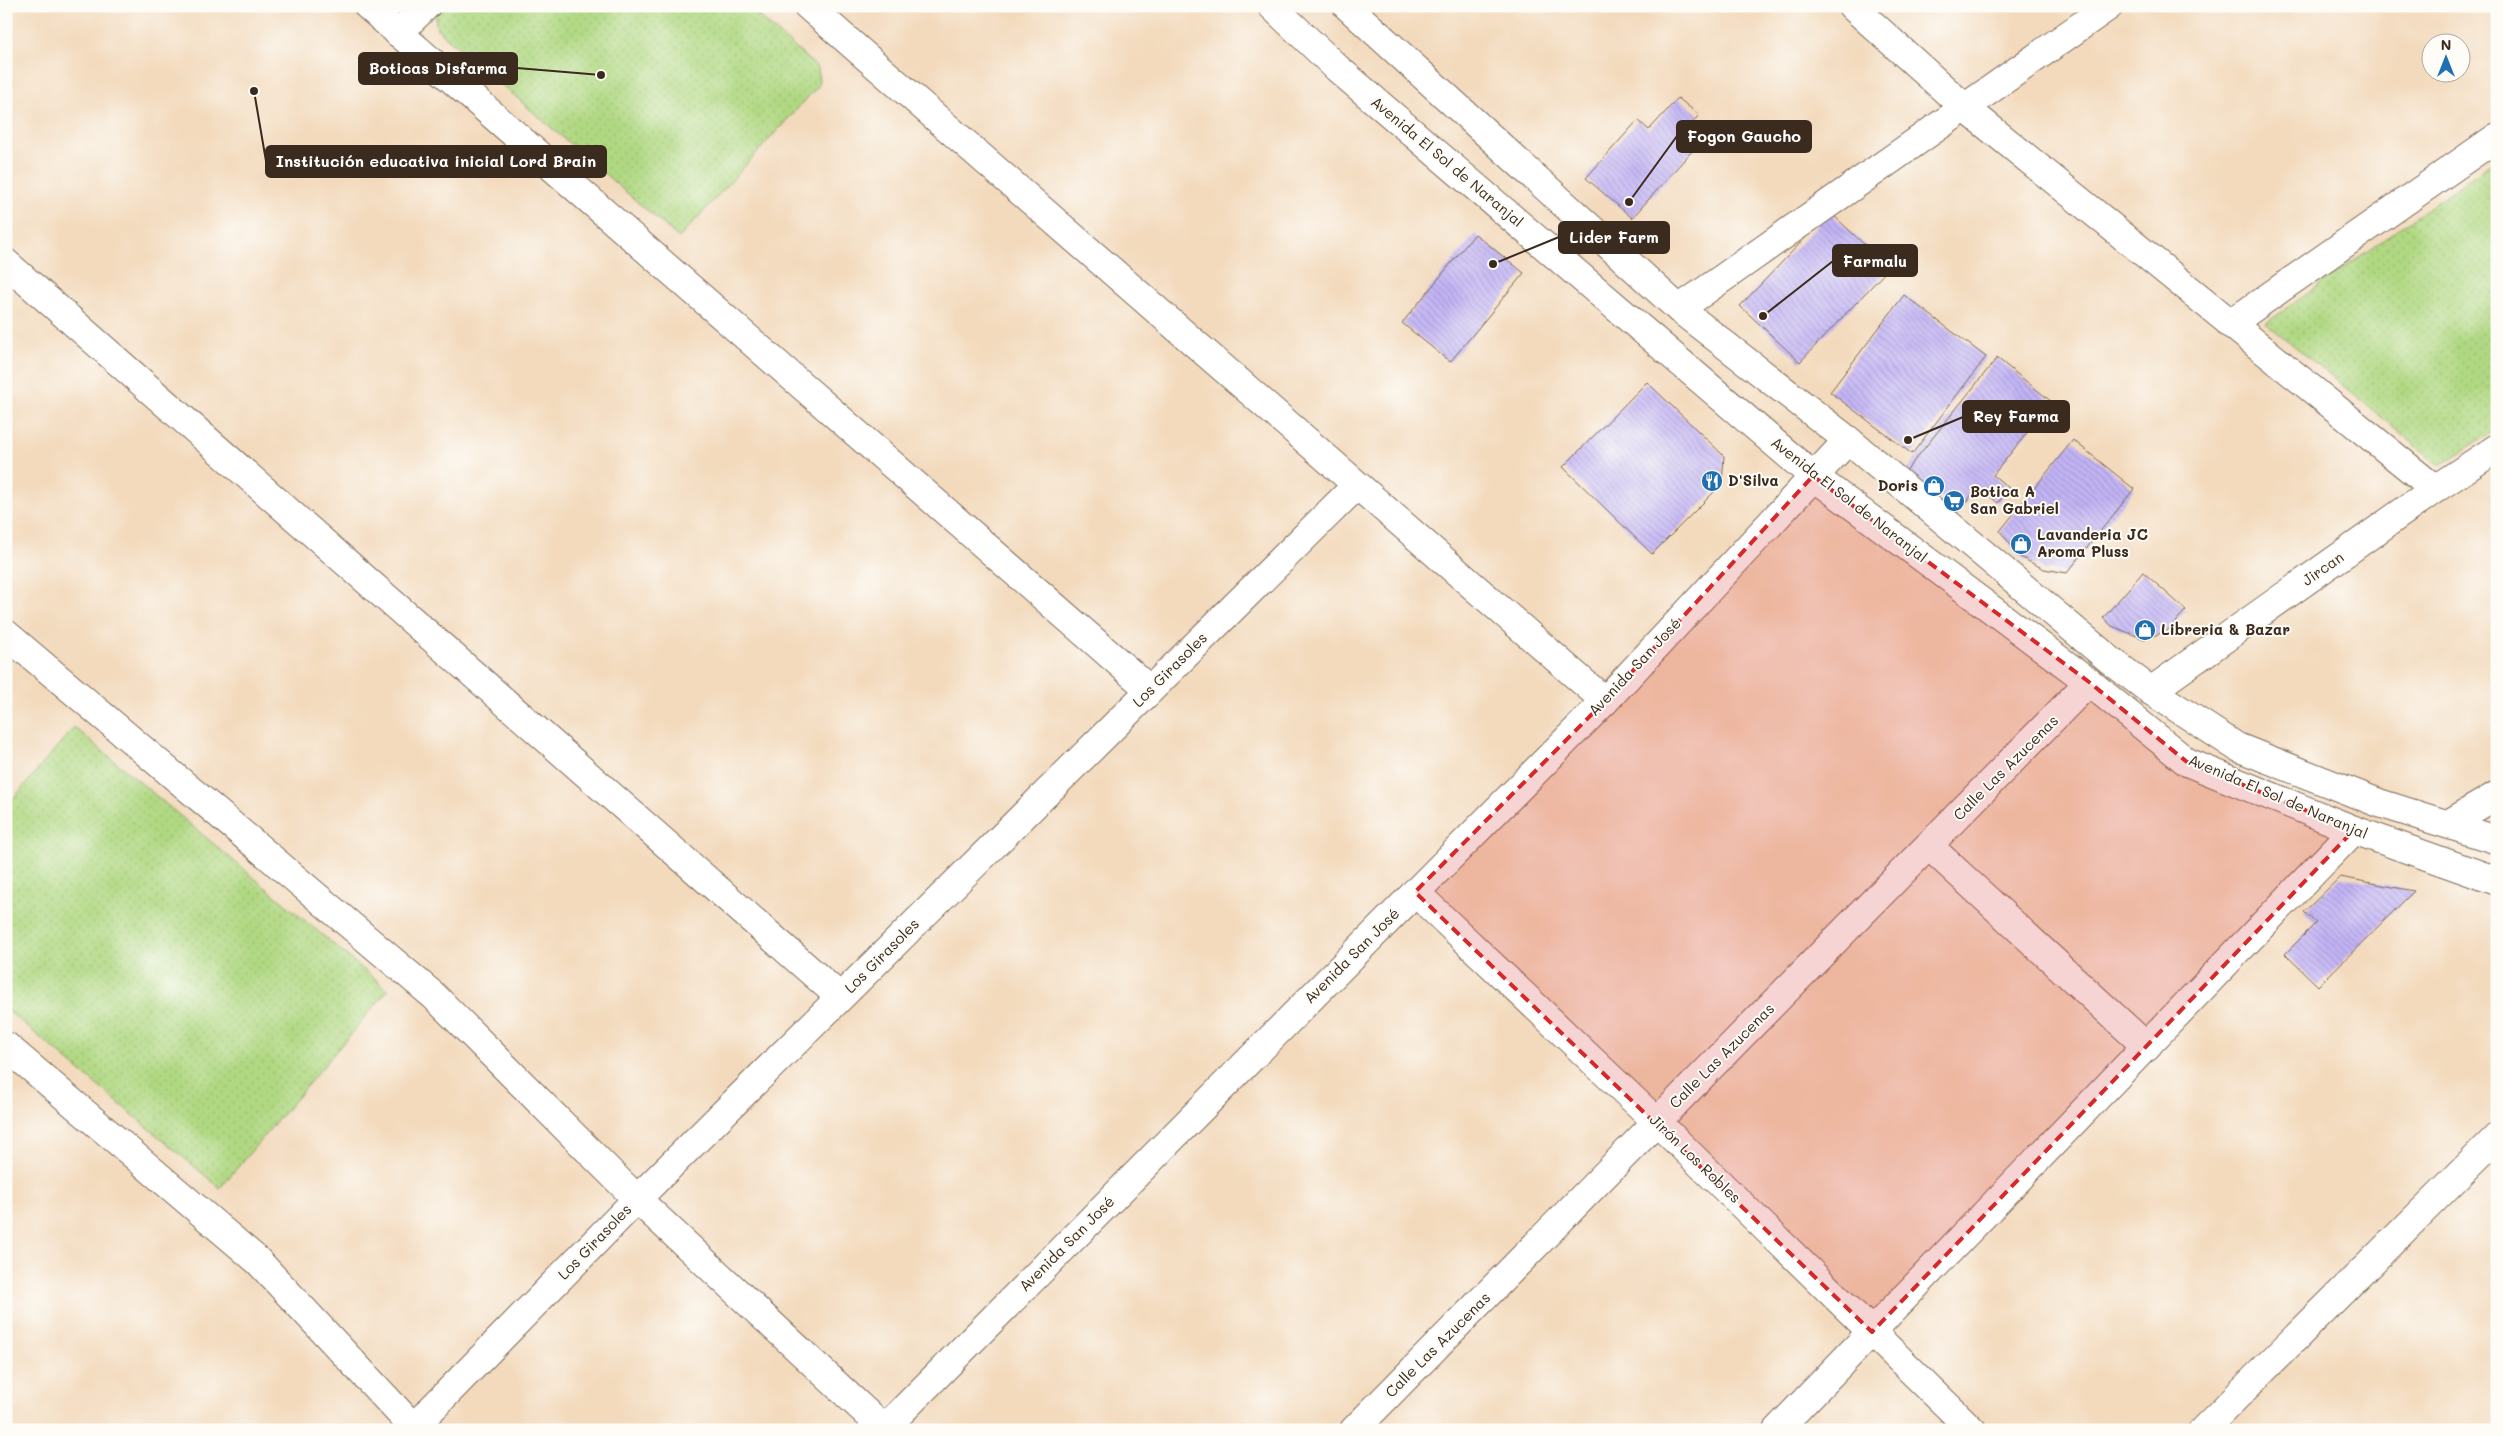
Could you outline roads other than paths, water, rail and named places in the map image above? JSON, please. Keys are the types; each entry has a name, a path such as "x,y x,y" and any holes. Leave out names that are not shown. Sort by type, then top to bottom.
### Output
{"street":[{"path":"368,6 1150,690"},
{"path":"398,33 426,6"},
{"path":"808,6 1604,701"},
{"name":"Avenida El Sol de Naranjal","path":"1272,6 1337,68 1813,476 2089,682 2188,762 2354,830 2497,881"},
{"name":"Avenida El Sol de Naranjal","path":"1347,6 1679,309 1848,440 2110,660 2151,691 2237,747 2378,803 2497,840"},
{"path":"1852,6 1964,107 2435,489"},
{"path":"1679,309 2109,6"},
{"path":"2230,324 2497,137"},
{"path":"6,263 840,997"},
{"name":"Avenida San José","path":"884,1430 1604,701 1848,440"},
{"name":"Jircan","path":"2151,691 2435,489 2497,448"},
{"name":"Los Girasoles","path":"412,1428 637,1199 1357,485"},
{"path":"6,634 434,996 637,1199 884,1430"},
{"name":"Calle Las Azucenas","path":"1354,1430 2089,682"},
{"path":"2448,824 2497,795"},
{"path":"1777,1430 2354,830"},
{"path":"1929,846 2147,1047"},
{"name":"Jirón Los Robles","path":"1416,892 1657,1122 1972,1430"},
{"path":"6,1046 258,1261 412,1428"},
{"path":"2203,1430 2497,1137"}],"place":[{"name":"Boticas Disfarma","path":"601,75"},
{"name":"Institución educativa inicial Lord Brain","path":"254,91"},
{"name":"Fogon Gaucho","path":"1629,202"},
{"name":"Lider Farm","path":"1493,264"},
{"name":"Farmalu","path":"1763,316"},
{"name":"Rey Farma","path":"1908,440"},
{"name":"D'Silva","path":"1712,481"},
{"name":"Doris","path":"1934,486"},
{"name":"Botica A San Gabriel","path":"1954,501"},
{"name":"Lavanderia JC Aroma Pluss","path":"2021,544"},
{"name":"Libreria & Bazar","path":"2145,630"}]}
